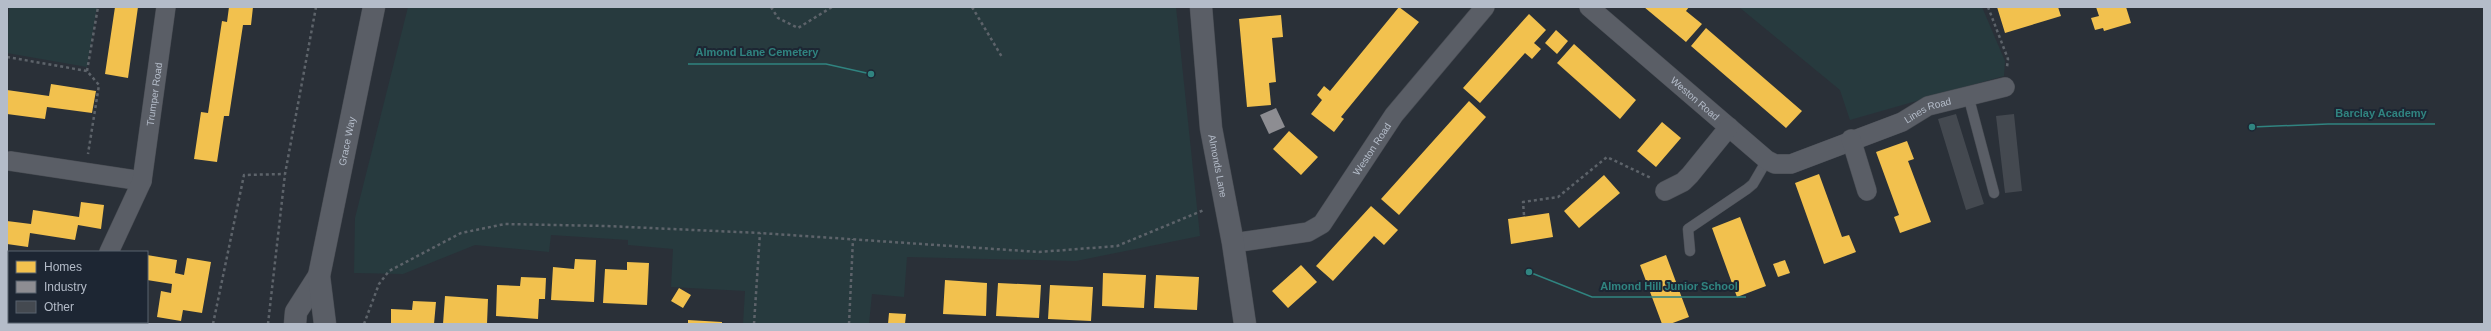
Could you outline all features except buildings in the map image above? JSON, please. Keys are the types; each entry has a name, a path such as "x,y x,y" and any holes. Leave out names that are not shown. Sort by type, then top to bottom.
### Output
{"street":[{"name":"Trumper Road","path":"109,251 142,181 166,7"},
{"name":"Grace Way","path":"325,324 319,276 374,7"},
{"name":"Almonds Lane","path":"1201,7 1211,128 1233,243 1245,324"},
{"name":"Weston Road","path":"1233,243 1308,232 1322,224 1394,115 1484,7"},
{"name":"Weston Road","path":"1589,7 1767,160"},
{"name":"Lines Road","path":"1767,160 1775,164 1791,164 1851,139 1902,122 1928,106 2005,87"},
{"name":"Weston Road","path":"1665,190 1674,187 1690,175 1729,127"},
{"path":"1851,139 1867,191"},
{"path":"10,160 85,174 142,181"},
{"name":"Grace Way","path":"294,324 296,312 319,276"}],"lane":[{"path":"1968,95 1994,193"},
{"path":"1690,251 1688,229 1753,184 1767,160"}],"path":[{"path":"88,72 98,7"},
{"path":"268,324 285,174 316,7"},
{"path":"771,7 778,18 798,28 832,7"},
{"path":"972,7 1002,57"},
{"path":"1988,7 2008,60 2005,87"},
{"path":"7,57 88,72 99,85 85,174"},
{"path":"1524,214 1524,202 1558,197 1607,157 1650,178 1665,190"},
{"path":"213,324 244,175 285,174"},
{"path":"364,324 378,284 389,271 461,233 505,224 606,226 760,233 1039,252 1117,246 1225,202"},
{"path":"754,324 760,233"},
{"path":"849,324 853,239"}],"green space":[{"path":"9,7 97,7 87,67 7,53"},
{"path":"408,7 1176,7 1200,236 1076,261 907,257 904,297 872,294 869,324 743,324 745,291 671,287 673,249 628,245 628,240 551,235 549,252 475,245 403,274 354,273 355,218"},
{"path":"1739,7 1982,7 2005,61 2004,76 1850,120 1840,90"},
{"path":"7,318 8,323 40,324 7,324"}],"place":[{"name":"Almond Lane Cemetery","path":"871,74"},
{"name":"Barclay Academy","path":"2252,127"},
{"name":"Almond Hill Junior School","path":"1529,272"}]}
